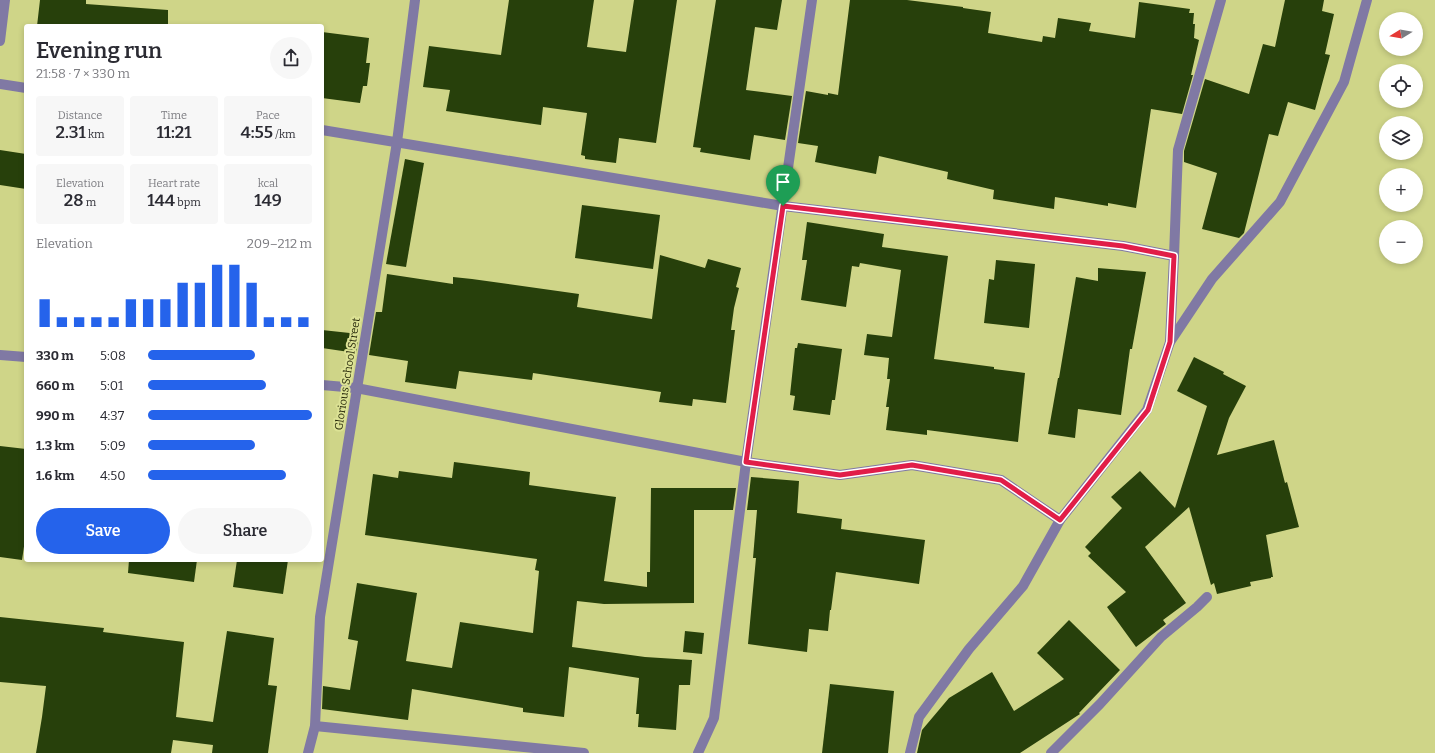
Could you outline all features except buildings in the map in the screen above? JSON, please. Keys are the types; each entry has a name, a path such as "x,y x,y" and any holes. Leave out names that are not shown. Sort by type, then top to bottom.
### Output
{"street":[{"path":"0,42 5,0"},
{"name":"Glorious School Street","path":"308,753 315,726 320,617 397,142 415,0"},
{"path":"698,753 714,718 746,462 812,0"},
{"path":"910,753 919,717 969,649 1023,586 1060,520 1148,410 1170,342 1178,150 1221,0"},
{"path":"1170,342 1212,278 1280,202 1344,82 1367,0"},
{"path":"0,84 24,88"},
{"path":"324,130 783,206 1123,246 1174,256"},
{"path":"0,355 24,357"},
{"path":"324,385 356,388 746,462 840,475 912,465 1001,480 1060,520"},
{"path":"1051,753 1100,704 1160,637 1197,608 1207,597"},
{"path":"315,726 512,750 584,753"}],"route":[{"path":"783,206 1123,246 1174,256 1170,342 1148,410 1060,520 1001,480 912,465 840,475 746,462 783,206"}]}
